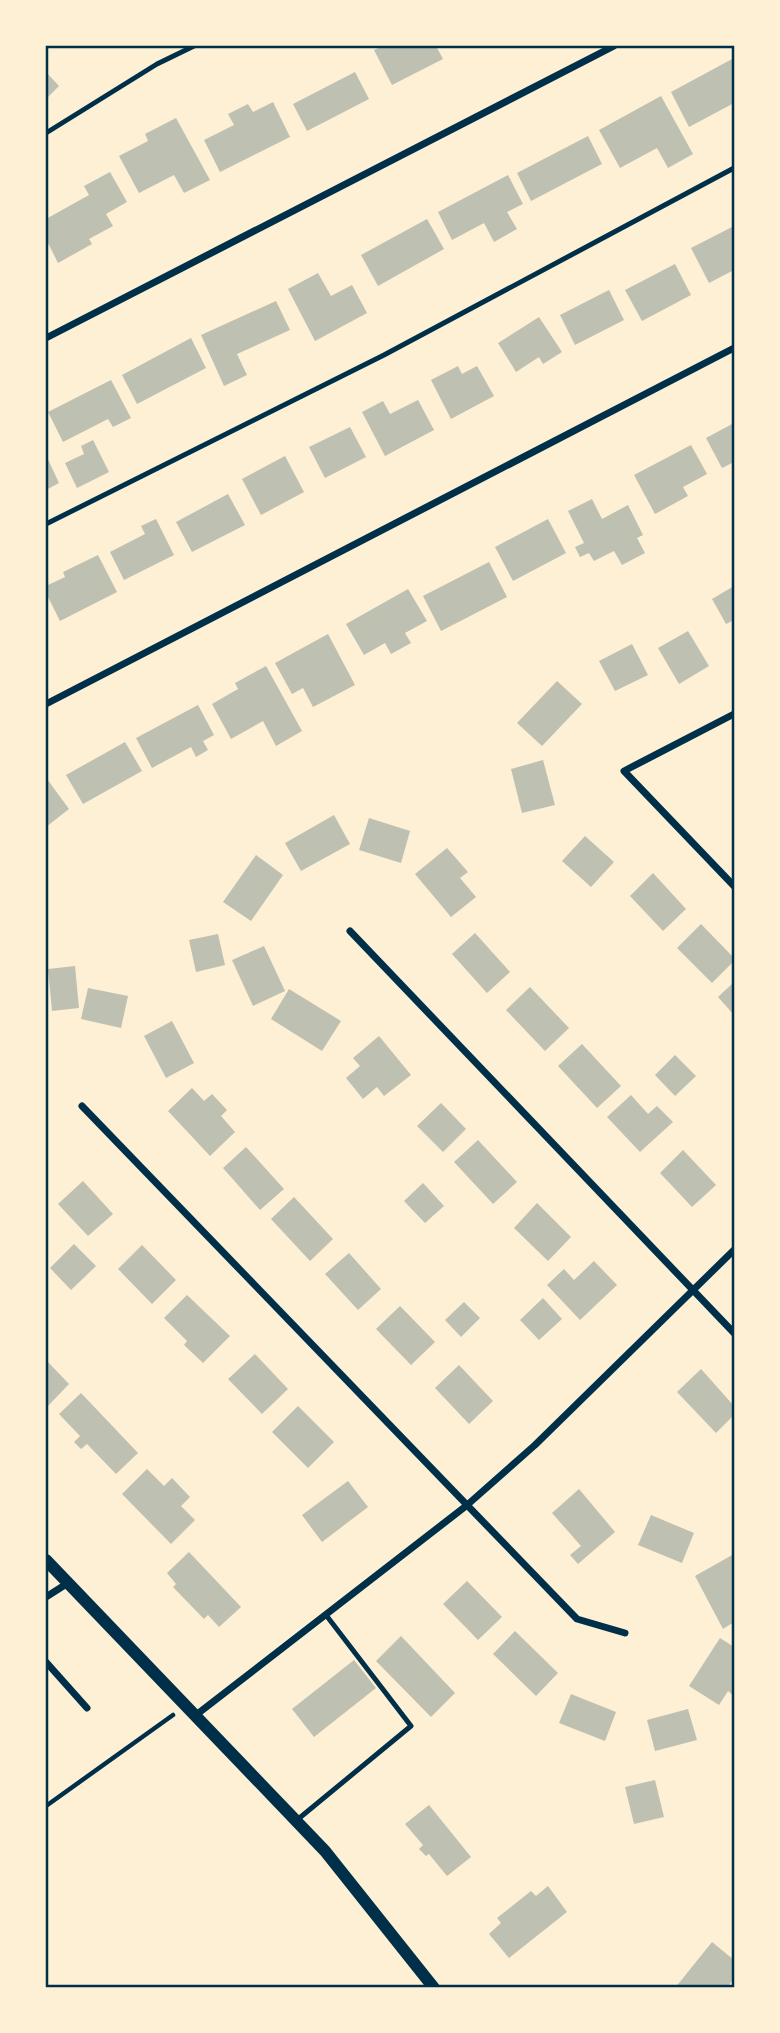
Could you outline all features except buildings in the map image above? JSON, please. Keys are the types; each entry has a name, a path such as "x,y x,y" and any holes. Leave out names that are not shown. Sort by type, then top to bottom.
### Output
{"street":[{"path":"46,338 614,46"},
{"path":"46,704 734,348"},
{"path":"734,714 624,771 734,886"},
{"path":"350,931 734,1333"},
{"path":"82,1107 577,1619 625,1633"},
{"path":"196,1715 466,1506 535,1445 734,1250"},
{"path":"46,1560 297,1820 434,1987"},
{"path":"46,1597 68,1583"},
{"path":"46,1662 87,1708"}],"lane":[{"path":"46,133 157,64 194,46"},
{"path":"46,524 384,355 734,168"},
{"path":"297,1820 411,1726 326,1615"}],"path":[{"path":"46,1806 186,1705"}]}
